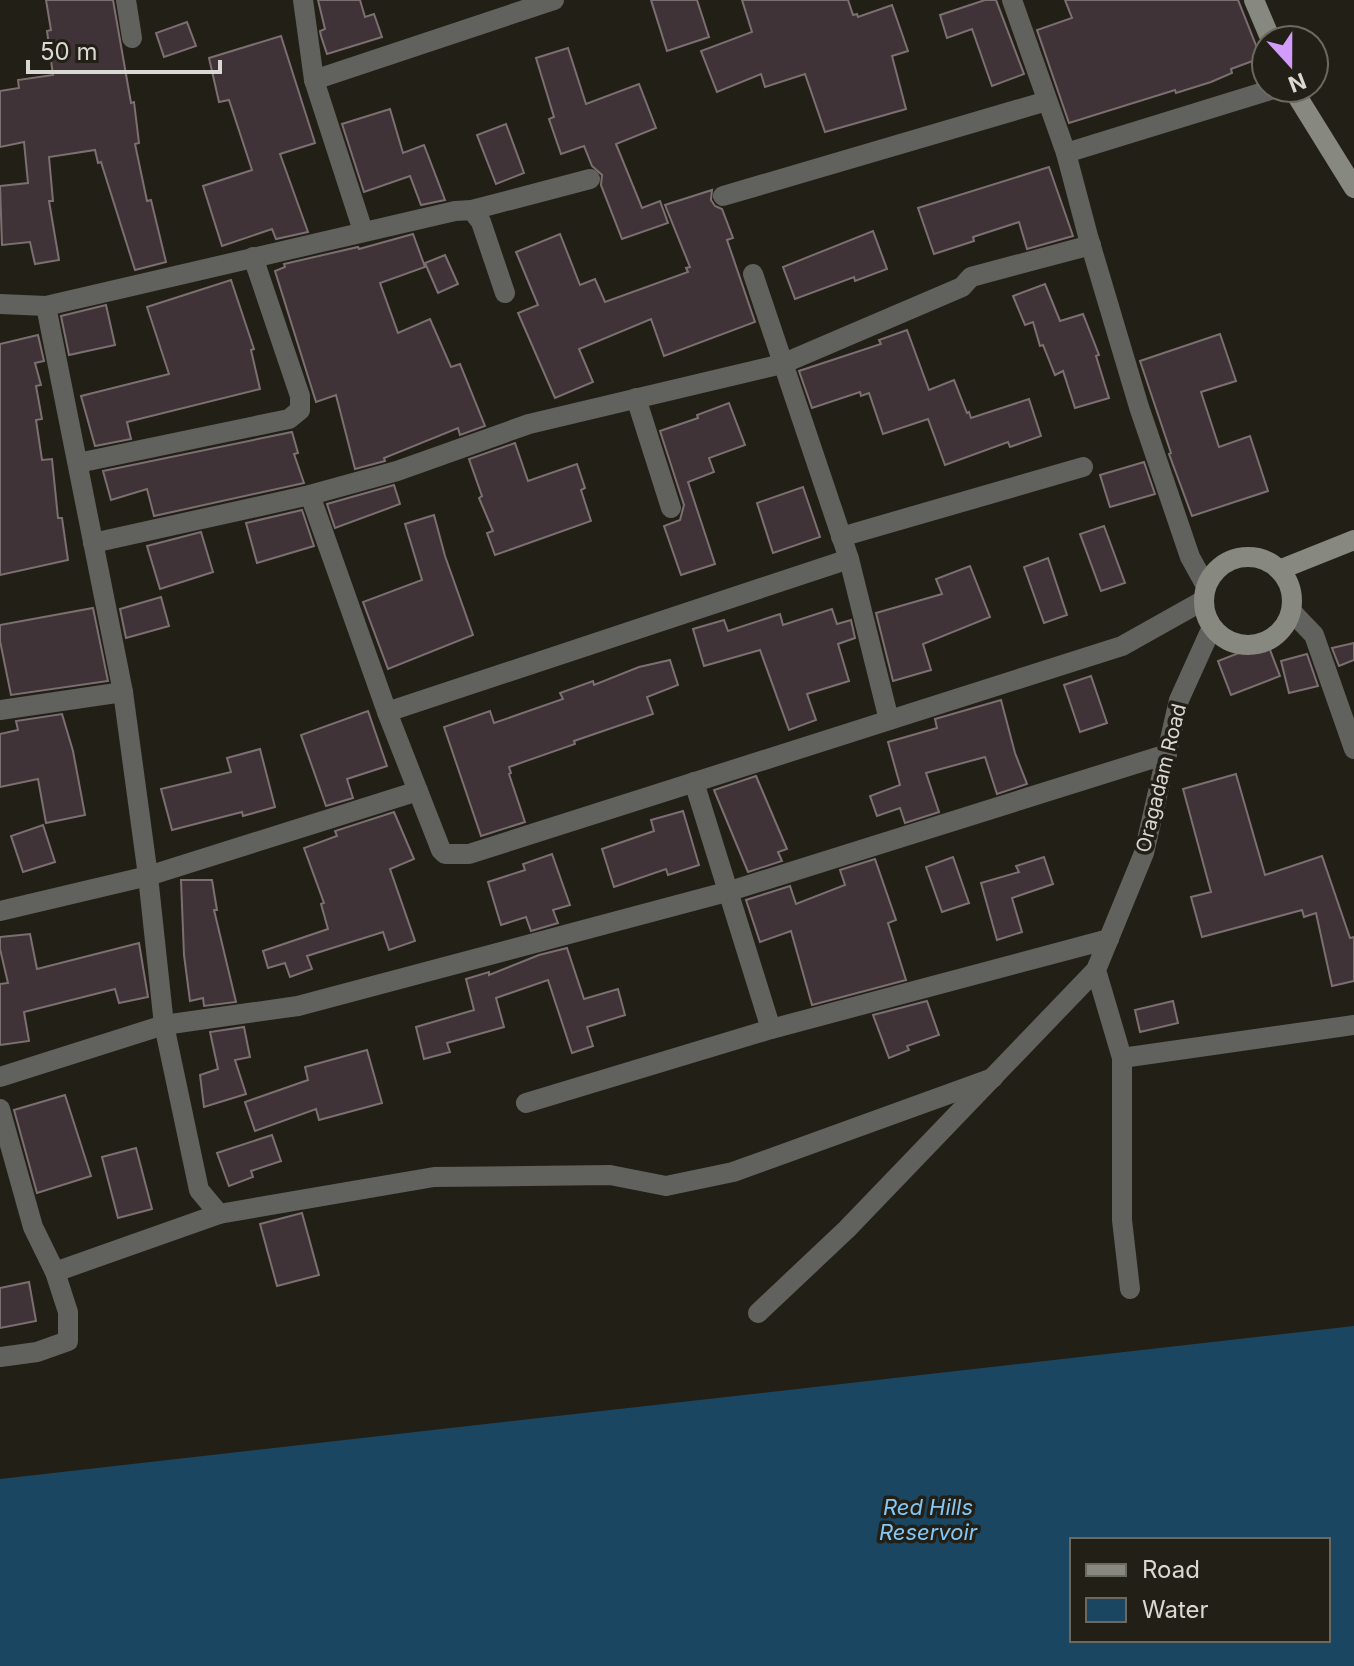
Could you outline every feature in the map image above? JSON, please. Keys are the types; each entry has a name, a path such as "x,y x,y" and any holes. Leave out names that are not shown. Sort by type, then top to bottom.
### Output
{"street":[{"path":"126,0 132,38"},
{"path":"303,0 314,80 363,231"},
{"path":"314,80 510,6 554,0"},
{"path":"310,495 387,712 445,854 461,855 1122,646 1205,593 1213,574 1224,564 1238,558 1253,557 1267,561 1288,581 1292,596 1291,611 1275,635 1249,645 1235,643 1212,627 1206,614 1205,593 1164,482 1066,153 1012,0"},
{"path":"1254,0 1264,24"},
{"path":"1066,153 1250,96"},
{"path":"723,196 1047,101"},
{"path":"1302,104 1354,188"},
{"path":"0,304 46,306 363,231 472,210 590,179"},
{"path":"472,210 481,222 505,293"},
{"path":"93,543 310,495 397,471 529,424 782,364 962,287 971,277 1091,245"},
{"path":"78,463 289,419 296,415 300,410 300,396 253,257"},
{"path":"753,274 849,559 889,720"},
{"path":"46,306 123,692 164,1025 199,1190 219,1214"},
{"path":"636,398 671,508"},
{"path":"841,537 1083,467"},
{"path":"1279,570 1354,540"},
{"path":"387,712 849,559"},
{"path":"1291,611 1314,635 1354,749"},
{"name":"Oragadam Road","path":"758,1313 847,1229 1096,970 1144,853 1179,700 1212,627"},
{"path":"0,710 123,692"},
{"path":"0,1077 164,1025 298,1006 730,891 1167,754"},
{"path":"694,782 771,1029"},
{"path":"0,911 148,876 418,791"},
{"path":"526,1103 771,1029 1109,939"},
{"path":"1096,970 1122,1058 1122,1220 1130,1289"},
{"path":"1122,1058 1354,1025"},
{"path":"55,1272 219,1214 434,1177 610,1175 666,1186 733,1172 993,1078"},
{"path":"0,1109 33,1227 55,1272 68,1312 68,1341 37,1352 0,1357"}],"water":[{"name":"Red Hills Reservoir","path":"1354,1326 1354,1666 0,1666 0,1479"}],"building":[{"path":"46,0 113,0 131,103 134,102 139,143 135,144 147,201 151,200 166,262 135,270 95,150 49,157 53,201 49,201 59,260 35,264 30,242 2,245 0,186 28,183 24,142 0,147 0,91 19,88 18,80 53,75"},
{"path":"318,0 360,0 365,17 374,14 382,37 327,54 320,31 325,29"},
{"path":"651,0 697,0 709,37 667,51"},
{"path":"742,0 848,0 853,15 857,14 858,17 892,5 908,51 892,56 906,109 825,132 805,74 765,87 761,74 717,92 701,51 752,32"},
{"path":"985,0 996,0 1024,74 992,86 972,29 947,38 940,15"},
{"path":"1065,0 1238,0 1250,30 1250,62 1231,69 1232,73 1211,82 1069,123 1037,30 1072,18"},
{"path":"187,22 196,46 164,57 156,33"},
{"path":"281,36 315,143 280,154 308,232 276,239 272,229 222,246 203,186 252,170 229,100 219,102 209,58"},
{"path":"568,48 586,104 639,84 656,128 616,144 642,208 660,201 668,223 622,239 601,185 602,175 592,166 584,146 561,154 549,119 554,117 536,58"},
{"path":"390,109 403,153 424,145 445,200 421,205 410,176 364,192 342,124"},
{"path":"506,124 524,173 496,184 477,135"},
{"path":"1049,167 1073,236 1027,249 1019,222 934,254 918,208"},
{"path":"712,190 711,200 722,209 733,238 727,240 755,322 664,356 651,319 579,349 593,382 555,398 518,313 538,305 516,252 560,234 580,285 595,279 605,302 688,272 686,268 690,267 665,205"},
{"path":"873,231 887,269 855,281 854,277 795,299 783,267"},
{"path":"413,234 425,267 380,283 398,333 430,319 451,367 460,364 485,426 460,435 458,428 384,458 385,461 355,469 336,395 316,402 275,271 285,267 284,264"},
{"path":"445,255 458,284 438,293 425,263"},
{"path":"231,280 254,349 251,350 260,389 127,422 131,439 95,446 81,396 169,374 147,307"},
{"path":"1045,284 1060,321 1083,314 1099,355 1096,356 1109,398 1075,408 1063,371 1055,375 1043,345 1040,346 1033,322 1025,325 1013,296"},
{"path":"106,305 115,345 69,355 61,316"},
{"path":"907,330 929,390 954,380 971,418 1029,399 1041,436 1010,447 1008,442 945,465 928,419 883,434 869,393 861,396 860,392 812,408 799,371 881,344 879,340"},
{"path":"1220,334 1236,381 1201,392 1219,447 1250,436 1268,491 1192,516 1140,361"},
{"path":"38,335 44,361 35,363 41,385 36,386 42,419 36,420 42,460 52,459 58,518 62,518 68,560 0,575 0,344"},
{"path":"729,403 745,445 709,458 714,472 688,482 715,564 681,575 664,526 680,520 684,505 660,431"},
{"path":"292,432 298,453 294,454 304,483 154,516 147,489 111,500 103,471"},
{"path":"515,443 528,481 577,464 591,521 495,555 487,533 493,531 479,498 482,496 469,459"},
{"path":"1144,462 1155,494 1110,507 1100,475"},
{"path":"394,485 400,504 335,528 327,504"},
{"path":"803,487 820,537 773,553 757,503"},
{"path":"302,510 314,546 257,563 246,523"},
{"path":"434,515 473,635 388,669 363,602 422,580 405,524"},
{"path":"1104,526 1125,583 1101,591 1080,534"},
{"path":"201,532 213,572 160,589 147,546"},
{"path":"1048,558 1067,615 1044,623 1024,567"},
{"path":"970,566 990,617 923,644 931,670 893,681 876,613 942,594 936,579"},
{"path":"161,597 169,626 126,638 120,609"},
{"path":"93,608 108,681 11,695 0,641 0,625"},
{"path":"832,609 837,624 851,620 855,638 838,644 849,681 807,694 816,720 789,730 760,650 704,666 693,629 724,620 728,631 780,614 783,625"},
{"path":"1267,642 1280,676 1231,695 1218,661"},
{"path":"1354,643 1354,660 1339,666 1332,648"},
{"path":"1307,654 1318,686 1289,693 1281,661"},
{"path":"670,660 678,685 647,697 653,714 509,767 525,822 481,836 444,727 490,711 494,723 563,699 560,693 593,681 594,685 639,667"},
{"path":"1091,676 1107,723 1080,732 1064,685"},
{"path":"1001,700 1027,784 997,794 985,757 926,773 939,812 905,823 900,808 877,816 870,796 900,785 888,742 937,728 935,719"},
{"path":"368,711 387,766 347,779 353,798 326,806 301,735"},
{"path":"62,714 73,751 85,815 46,823 38,779 0,787 0,734 18,730 16,721"},
{"path":"260,749 275,807 172,830 161,789 231,772 227,758"},
{"path":"1236,774 1265,875 1322,856 1350,938 1354,937 1354,981 1332,986 1316,913 1304,917 1302,910 1202,937 1191,897 1211,892 1183,789"},
{"path":"756,776 787,849 778,852 782,861 748,872 714,790"},
{"path":"683,811 699,865 668,875 666,869 614,887 602,849 654,831 651,820"},
{"path":"394,812 414,859 390,869 415,941 389,950 383,932 307,956 312,969 290,977 285,963 268,968 263,951 328,929 321,904 324,903 304,848 337,836 335,831"},
{"path":"43,825 55,862 23,872 11,836"},
{"path":"552,854 570,905 553,910 558,923 531,931 526,917 501,925 488,882 525,870 523,864"},
{"path":"953,857 969,903 942,912 926,867"},
{"path":"1044,857 1053,884 1012,898 1022,932 997,940 981,883 1019,872 1016,866"},
{"path":"875,859 896,920 888,923 906,980 812,1005 791,931 760,942 746,900 790,886 796,904 845,885 840,870"},
{"path":"181,880 212,880 217,910 214,910 236,1002 204,1006 203,998 190,1001 184,955"},
{"path":"30,934 37,969 139,943 148,997 119,1003 115,989 24,1012 29,1041 0,1045 0,984 8,983 0,937"},
{"path":"567,948 584,999 618,989 625,1015 587,1027 593,1046 572,1053 548,980 496,998 504,1027 447,1043 450,1052 424,1059 416,1027 474,1010 466,979 489,972 489,975 539,955"},
{"path":"927,1001 939,1035 907,1046 909,1050 889,1058 873,1015"},
{"path":"1173,1001 1178,1023 1140,1032 1135,1010"},
{"path":"244,1027 250,1057 235,1060 246,1094 204,1107 200,1075 218,1069 210,1032"},
{"path":"367,1050 382,1103 319,1120 316,1109 255,1131 245,1102 308,1080 305,1067"},
{"path":"65,1095 91,1176 37,1193 14,1110"},
{"path":"272,1135 281,1161 251,1171 253,1177 229,1186 217,1153"},
{"path":"136,1148 152,1209 118,1218 102,1157"},
{"path":"302,1213 319,1275 277,1286 260,1224"},
{"path":"29,1282 36,1321 0,1328 0,1288"}]}
